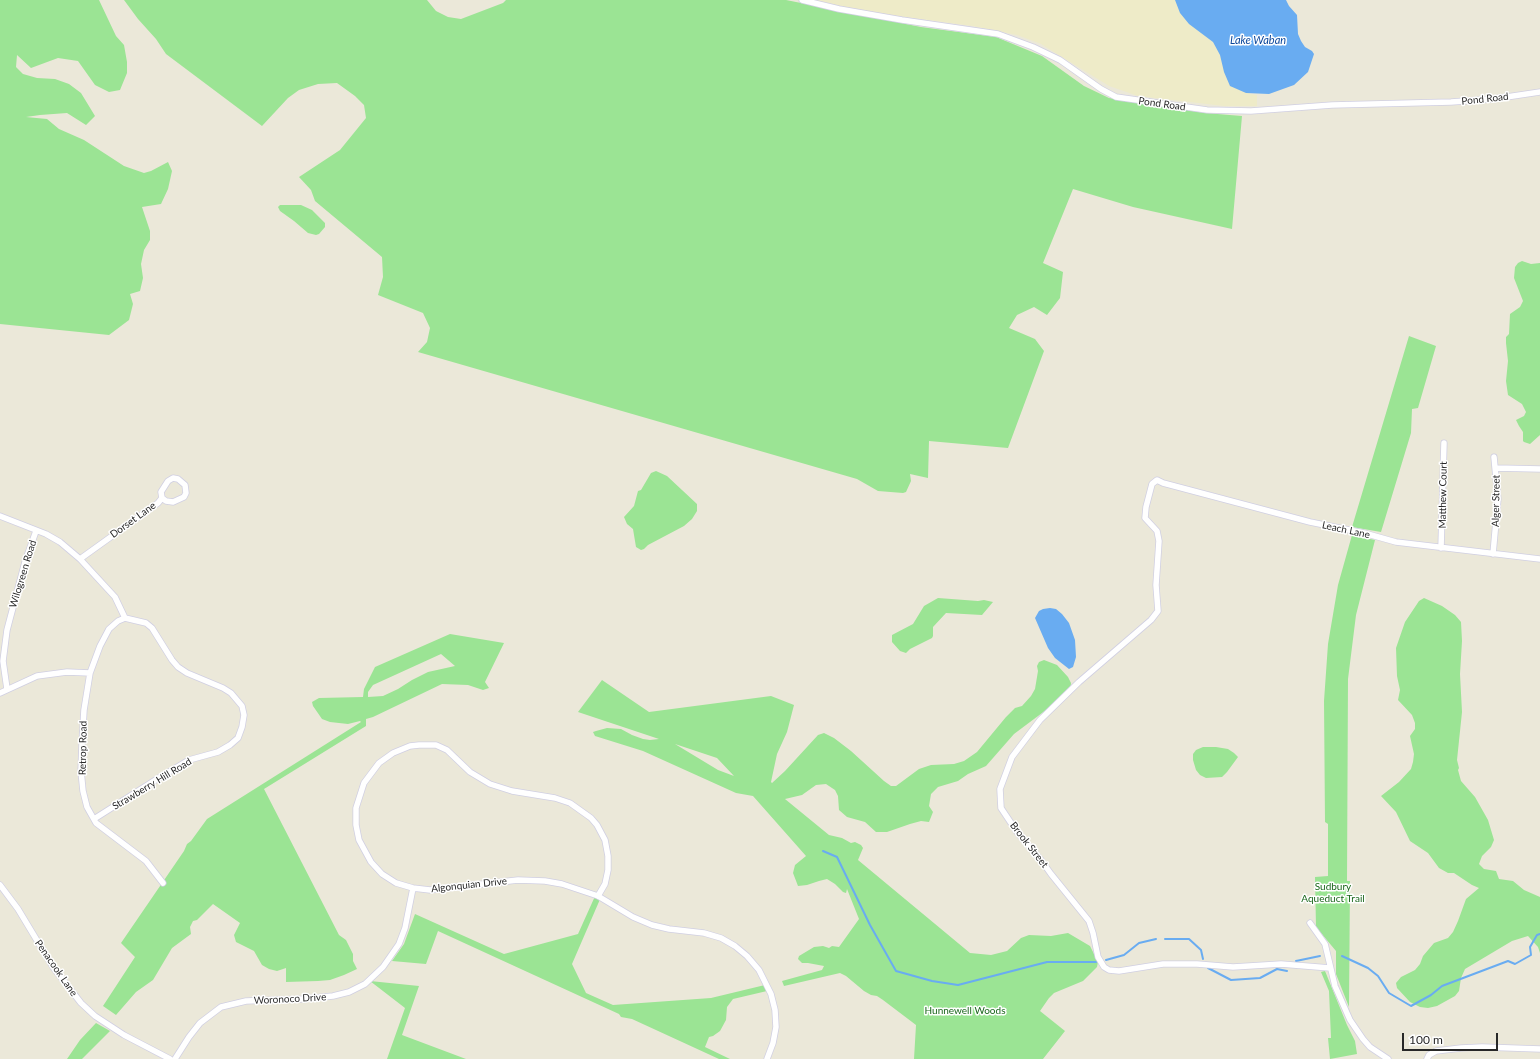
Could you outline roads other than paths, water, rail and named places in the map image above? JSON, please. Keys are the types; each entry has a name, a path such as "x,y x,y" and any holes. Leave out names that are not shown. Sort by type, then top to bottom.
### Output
{"street":[{"name":"Pond Road","path":"802,0 839,9 902,20 998,34 1033,47 1060,60 1101,89 1116,97 1207,110 1251,111 1332,106 1451,102 1493,99 1540,92"},
{"name":"Matthew Court","path":"1441,548 1444,443"},
{"path":"1494,457 1496,468"},
{"name":"Alger Street","path":"1493,554 1498,499 1496,468 1540,469"},
{"name":"Dorset Lane","path":"173,478 178,479 185,486 186,493 184,497 173,502 166,501 162,498 161,492 168,481 173,478"},
{"name":"Leach Lane","path":"1157,480 1163,483 1316,523 1364,533 1396,542 1540,559"},
{"name":"Brook Street","path":"1157,480 1152,484 1146,507 1145,518 1157,532 1159,542 1156,585 1158,611 1151,620 1079,682 1040,720 1012,757 1000,789 1001,808 1017,832 1089,921 1098,957 1104,967 1109,970 1119,971 1164,964 1197,964 1233,967 1281,964 1330,968"},
{"name":"Dorset Lane","path":"80,559 140,516 162,498"},
{"path":"0,516 46,534 60,542 80,559 115,597 125,618"},
{"name":"Wilogreen Road","path":"7,689 3,661 7,630 25,562 36,531"},
{"name":"Retrop Road","path":"125,618 118,621 109,629 100,646 90,673 84,710 81,771 86,807 100,826 146,861 163,883"},
{"name":"Strawberry Hill Road","path":"94,819 189,760 218,752 230,745 238,738 244,715 242,706 231,693 223,688 187,673 172,660 152,628 146,623 125,618"},
{"path":"0,693 36,676 67,672 90,673"},
{"name":"Algonquian Drive","path":"598,896 607,878 608,856 603,836 591,818 577,807 563,800 512,791 483,780 470,772 447,750 436,745 428,744 402,749 385,758 379,763 364,783 356,808 356,825 359,840 371,862 382,874 393,880 413,888 439,889 527,880 562,884 598,896 646,923 669,929 712,935 735,946 754,962 764,978 773,1002 776,1018 775,1035 767,1059"},
{"name":"Penacook Lane","path":"0,885 18,909 53,968 81,1003 95,1016 124,1035 170,1059"},
{"name":"Woronoco Drive","path":"175,1059 186,1040 197,1026 206,1017 222,1007 246,1001 303,999 333,996 349,992 365,984 383,967 397,948 405,928 413,888"},
{"path":"1310,923 1325,944 1338,995 1356,1030 1370,1046 1388,1059"},
{"path":"1427,1059 1429,1055 1436,1051 1461,1048 1482,1047 1540,1049"}],"water":[{"name":"Lake Waban","path":"1175,0 1286,0 1297,15 1298,34 1301,41 1305,47 1314,54 1308,72 1294,85 1269,94 1246,93 1230,86 1224,72 1220,55 1213,42 1189,24 1180,13"},
{"path":"1050,608 1056,609 1062,614 1069,623 1075,640 1076,657 1073,667 1069,669 1055,658 1048,648 1035,618 1039,611"}],"waterway":[{"path":"823,851 837,857 870,925 896,971 932,981 958,985 1047,962 1096,962"},
{"path":"1342,956 1368,968 1378,976 1389,993 1411,1006 1431,995 1442,986 1508,961 1515,964 1531,955 1530,947 1537,935 1540,934"},
{"path":"1106,960 1124,955 1139,943 1156,939"},
{"path":"1165,939 1189,939 1201,950 1203,959"},
{"path":"1296,961 1320,956"},
{"path":"1208,968 1231,980 1260,978 1277,969 1287,971"}],"park label":[{"name":"Sudbury Aqueduct Trail","path":"1333,892"},
{"name":"Hunnewell Woods","path":"965,1011"}]}
